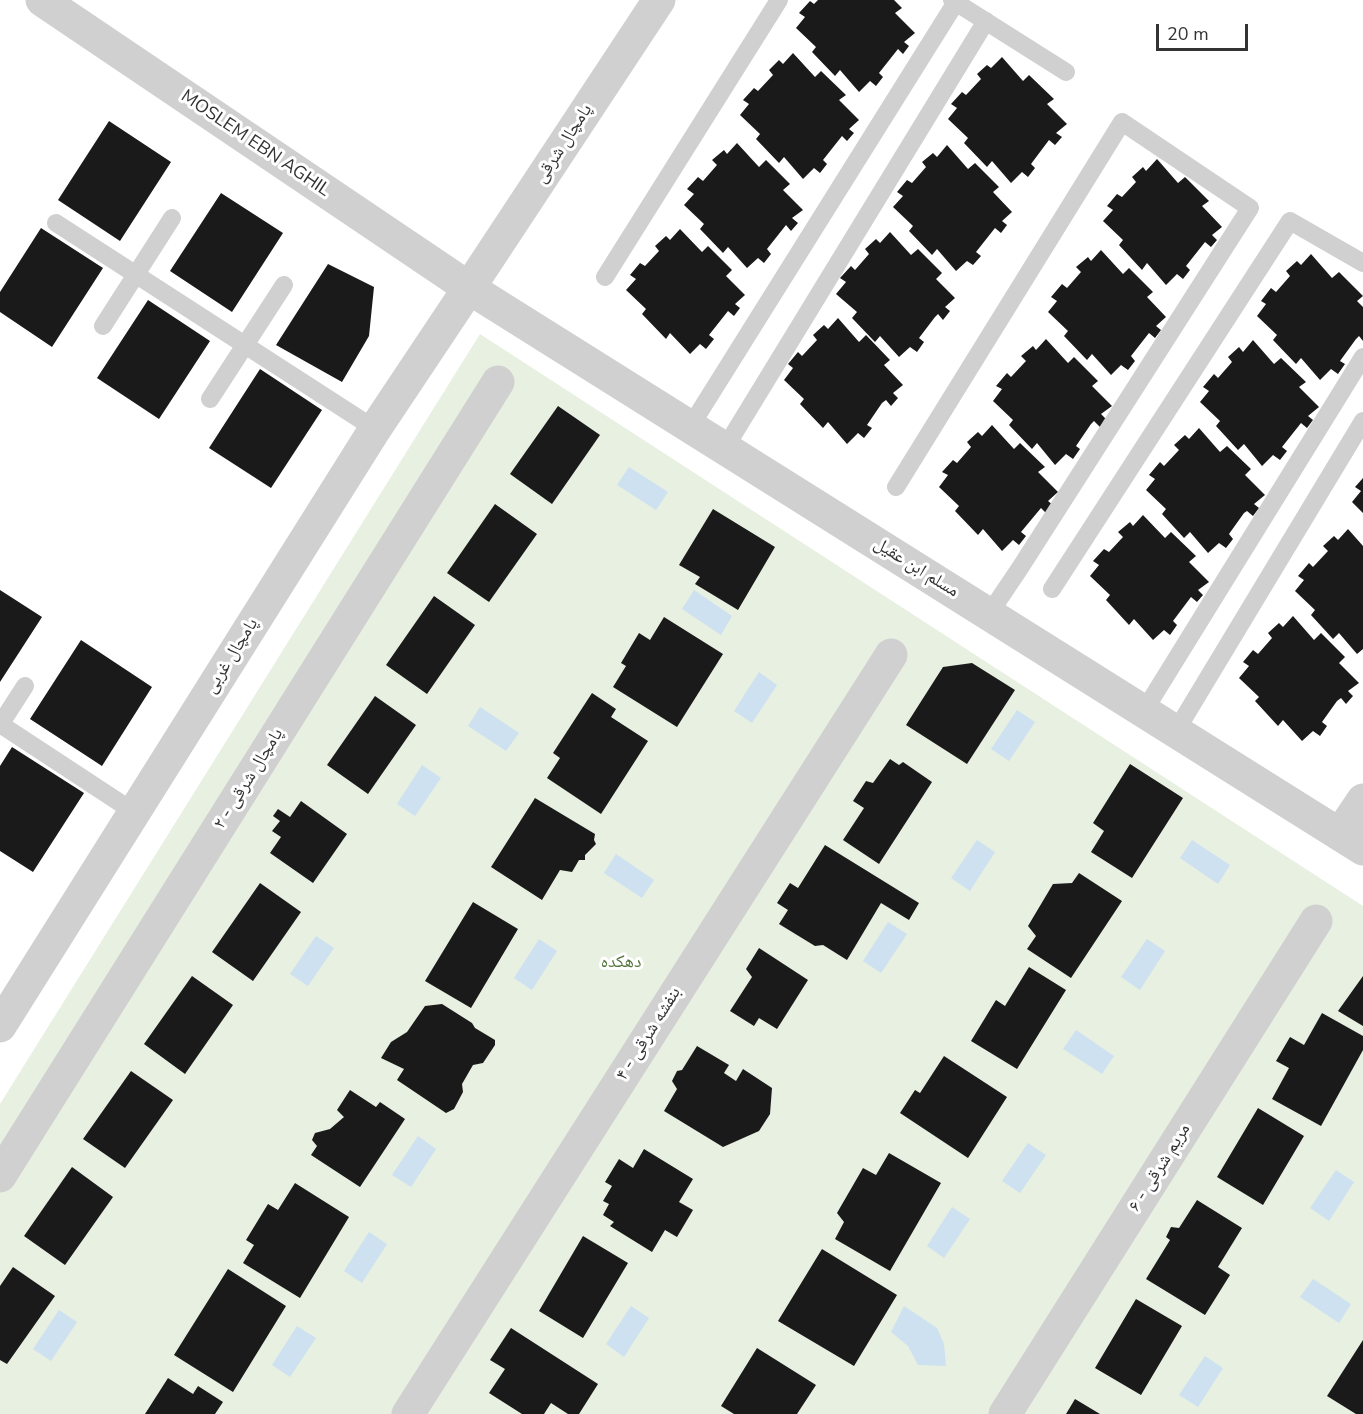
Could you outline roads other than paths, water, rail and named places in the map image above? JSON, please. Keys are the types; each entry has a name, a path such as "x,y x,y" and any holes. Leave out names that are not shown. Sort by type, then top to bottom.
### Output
{"street":[{"name":"MOSLEM EBN AGHIL","path":"42,0 469,288"},
{"name":"پامچال شرقی","path":"469,288 659,0"},
{"name":"مسلم ابن عقیل","path":"469,288 1352,841"},
{"name":"پامچال غربی","path":"0,1026 10,989 134,812 375,429 469,288"},
{"name":"پامچال شرقی - ۲","path":"0,1176 498,382"},
{"name":"بنفشه شرقی - ۴","path":"408,1414 891,655"},
{"path":"1352,841 1363,800"},
{"name":"مریم شرقی - ۶","path":"1005,1414 1316,921"}],"lane":[{"path":"605,277 779,0"},
{"path":"690,427 954,1 1066,72"},
{"path":"725,448 986,21"},
{"path":"896,487 1122,122 1250,208 989,614"},
{"path":"103,326 172,218"},
{"path":"1052,589 1290,221 1363,263"},
{"path":"56,223 375,429"},
{"path":"210,399 284,285"},
{"path":"1144,711 1363,357"},
{"path":"1176,731 1363,421"},
{"path":"25,686 0,724 134,812"}],"water":[{"path":"629,467 668,492 656,510 617,485"},
{"path":"694,590 732,616 721,635 682,609"},
{"path":"759,672 777,685 752,723 734,711"},
{"path":"480,707 519,733 506,751 468,726"},
{"path":"1017,710 1035,722 1009,761 991,749"},
{"path":"422,765 441,778 415,816 397,804"},
{"path":"977,840 995,852 970,891 951,878"},
{"path":"1192,840 1230,865 1218,884 1180,858"},
{"path":"616,854 654,880 642,898 604,873"},
{"path":"888,922 907,934 881,973 863,961"},
{"path":"316,936 334,948 308,986 290,974"},
{"path":"539,939 557,951 532,990 514,978"},
{"path":"1147,939 1165,951 1140,990 1121,977"},
{"path":"1076,1030 1114,1056 1102,1074 1063,1049"},
{"path":"418,1136 436,1149 411,1187 392,1175"},
{"path":"1028,1143 1046,1155 1020,1193 1002,1181"},
{"path":"1336,1170 1354,1182 1329,1221 1310,1208"},
{"path":"952,1207 970,1219 944,1258 927,1246"},
{"path":"369,1232 387,1244 362,1283 344,1271"},
{"path":"1313,1279 1351,1304 1339,1323 1300,1297"},
{"path":"631,1306 649,1318 624,1357 606,1344"},
{"path":"904,1306 937,1328 944,1344 946,1366 918,1365 908,1346 891,1332"},
{"path":"59,1310 77,1322 51,1361 33,1349"},
{"path":"297,1326 316,1338 290,1377 272,1365"},
{"path":"1205,1356 1223,1368 1198,1407 1179,1395"}],"park label":[{"name":"دهکده","path":"621,963"}]}
